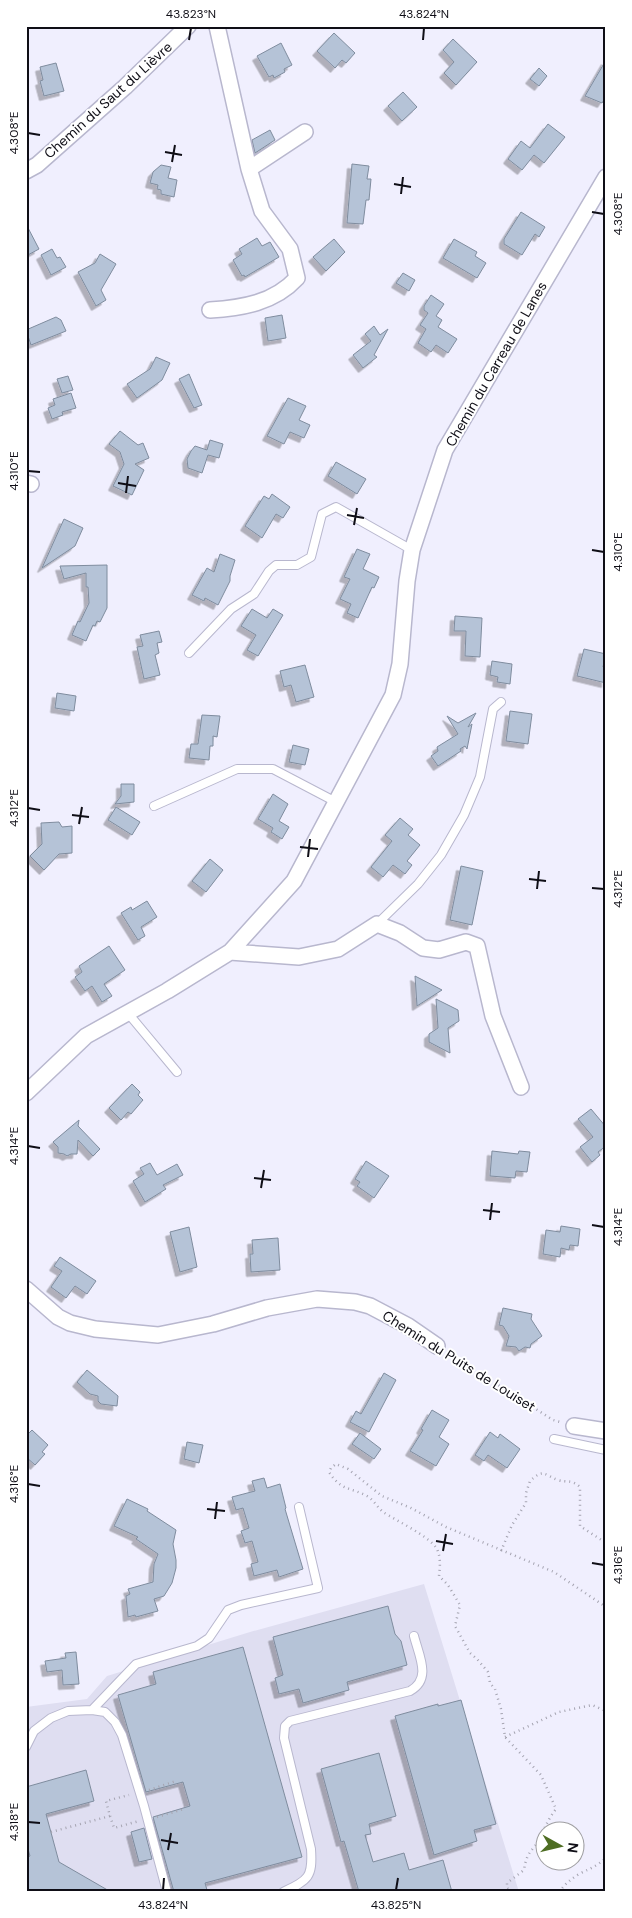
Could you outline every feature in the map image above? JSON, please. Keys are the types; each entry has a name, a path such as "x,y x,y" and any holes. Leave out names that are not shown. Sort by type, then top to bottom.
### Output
{"street":[{"name":"Chemin du Saut du Lièvre","path":"26,172 37,165 125,87 188,26"},
{"path":"210,310 235,308 268,299 286,289 297,278 290,249 262,211 249,169 217,26"},
{"path":"249,169 305,132"},
{"name":"Chemin du Carreau de Lanes","path":"26,1093 86,1036 167,991 230,952 294,881 393,695 400,664 407,581 412,550 445,450 606,178"},
{"path":"230,952 299,957 338,949 376,924 400,933 423,948 439,950 466,942 477,946 493,1016 521,1087"},
{"name":"Chemin du Puits de Louiset","path":"26,1289 58,1317 70,1323 96,1329 158,1335 213,1324 267,1308 318,1299 355,1302 370,1306 408,1326 437,1346"},
{"path":"574,1426 606,1432"}],"lane":[{"path":"189,653 231,609 254,594 276,565 297,566 311,557 322,514 336,507 412,550"},
{"path":"376,924 418,884 441,855 464,815 480,777 493,710 501,702"},
{"path":"154,806 237,769 273,769 336,802"},
{"path":"127,1012 177,1072"},
{"path":"554,1439 606,1450"},
{"path":"92,1710 136,1664 197,1646 209,1638 228,1610 241,1605 318,1588 299,1507"},
{"path":"283,1892 308,1878 312,1867 311,1849 284,1738 285,1726 290,1721 410,1691 417,1687 423,1671 414,1636"},
{"path":"26,1747 34,1731 50,1718 68,1711 92,1710 105,1712 115,1722 122,1735 140,1793 167,1892"}],"path":[{"name":"Chemin du Puits de Louiset","path":"437,1346 553,1420 574,1426"},
{"path":"512,1892 507,1888 507,1883 524,1870 526,1856 539,1840 547,1822 556,1809 542,1775 505,1737 502,1710 495,1689 490,1683 488,1672 470,1654 455,1626 460,1605 448,1585 439,1576 440,1562 436,1549 411,1528 382,1511 370,1497 346,1488 334,1480 329,1472 336,1464 348,1469 382,1496 411,1508 446,1527 554,1572 606,1607"},
{"path":"501,1551 512,1525 526,1503 526,1493 530,1481 542,1474 549,1474 558,1480 573,1481 580,1487 580,1526 606,1543"},
{"path":"505,1737 560,1712 592,1705 606,1710"},
{"path":"51,1832 110,1816 106,1801 140,1793 176,1781"},
{"path":"559,1892 569,1881 581,1873 596,1867 606,1858"}],"shaded area":[{"path":"424,1584 519,1892 26,1892 26,1707 87,1699 107,1676 250,1632"}],"building":[{"path":"334,33 355,53 346,63 342,60 335,68 317,51"},
{"path":"453,39 477,62 456,85 444,73 454,62 443,50"},
{"path":"281,43 292,65 284,69 285,72 274,78 273,75 269,77 257,56"},
{"path":"606,60 606,97 602,103 585,96"},
{"path":"56,63 64,91 44,96 40,81 43,80 40,67"},
{"path":"539,68 547,76 539,86 530,79"},
{"path":"403,92 417,107 402,121 388,106"},
{"path":"548,124 565,137 544,163 534,155 522,170 508,159 521,141 530,148"},
{"path":"270,130 275,140 255,153 252,140"},
{"path":"352,164 369,166 367,179 371,179 369,200 366,200 363,224 347,223"},
{"path":"161,165 171,167 168,178 177,180 174,197 161,194 161,190 157,189 158,185 150,183 153,172"},
{"path":"521,212 545,227 539,237 535,234 522,255 504,244 504,239"},
{"path":"26,224 39,249 26,256"},
{"path":"257,238 262,246 270,242 279,257 245,277 244,275 242,276 233,260 242,254 239,249"},
{"path":"334,239 345,252 326,271 313,257"},
{"path":"454,239 477,252 475,256 486,263 477,278 443,258"},
{"path":"52,249 57,258 60,257 66,267 51,275 41,255"},
{"path":"100,254 116,264 101,290 106,300 96,306 78,272 95,263"},
{"path":"403,273 415,280 409,291 396,283"},
{"path":"431,295 444,304 436,316 442,320 438,327 457,339 448,353 436,345 431,352 418,343 426,329 420,325 428,313 424,310 424,306"},
{"path":"282,315 286,338 268,341 265,318"},
{"path":"56,317 61,320 66,331 31,345 26,330"},
{"path":"374,326 380,335 388,329 374,355 377,357 363,368 353,355 371,341 365,334"},
{"path":"156,357 170,363 162,380 137,398 127,384 150,369"},
{"path":"189,374 202,405 194,408 179,379"},
{"path":"68,376 73,390 62,393 57,379"},
{"path":"71,393 76,408 62,412 63,415 52,419 48,408 55,405 53,399"},
{"path":"288,398 306,406 299,420 310,425 304,438 290,432 284,444 267,436"},
{"path":"120,431 138,445 143,443 149,458 135,464 144,470 132,495 113,486 124,464 120,452 109,444"},
{"path":"210,440 223,444 219,458 208,455 202,473 188,468 187,459 191,451 195,446 207,450"},
{"path":"336,462 366,479 357,494 328,476"},
{"path":"272,494 290,507 283,518 276,514 262,538 245,526 264,496 269,499"},
{"path":"64,519 83,528 75,546 42,568"},
{"path":"357,549 370,554 363,569 379,577 374,588 372,587 358,618 347,613 351,604 340,599 350,579 344,577"},
{"path":"220,554 235,560 230,581 218,605 205,598 204,601 192,595 207,568 214,572"},
{"path":"107,565 107,608 100,622 97,621 95,626 93,625 86,641 72,635 89,603 86,573 64,579 60,566"},
{"path":"252,609 267,618 273,609 283,615 258,656 247,650 256,635 241,626"},
{"path":"455,616 482,618 480,657 465,656 466,631 454,631"},
{"path":"159,631 162,642 157,643 159,653 155,655 160,675 144,679 137,647 143,646 140,635"},
{"path":"584,649 606,654 603,667 606,668 606,683 577,676"},
{"path":"492,661 512,664 510,684 497,682 498,677 490,675"},
{"path":"305,665 314,697 296,702 291,685 284,687 280,671"},
{"path":"57,693 76,696 74,711 55,708"},
{"path":"510,711 532,714 528,744 506,741"},
{"path":"476,713 468,727 472,724 467,749 465,746 460,749 461,751 438,766 431,756 438,751 437,747 458,734 447,716 458,723"},
{"path":"202,715 220,716 217,737 213,736 213,746 210,746 209,760 189,758 191,744 198,744"},
{"path":"293,745 309,749 305,765 289,762"},
{"path":"121,784 134,784 134,802 115,804 121,796"},
{"path":"273,794 288,804 279,821 289,827 282,839 271,832 273,828 258,819"},
{"path":"116,807 140,822 132,835 108,820"},
{"path":"400,818 413,829 408,835 420,845 407,861 412,865 405,874 393,865 383,877 371,867 392,841 385,835"},
{"path":"59,822 62,827 72,826 72,853 59,854 44,870 30,856 42,844 41,823"},
{"path":"210,859 223,870 206,892 192,881"},
{"path":"461,866 483,871 472,925 450,920"},
{"path":"147,901 157,917 141,927 145,936 138,940 121,913 131,907 132,910"},
{"path":"109,946 125,970 104,984 112,996 102,1002 92,986 85,991 75,977 82,972 79,966"},
{"path":"415,976 442,990 417,1006"},
{"path":"436,999 458,1010 459,1021 448,1028 450,1053 429,1042 429,1034 438,1028"},
{"path":"132,1084 140,1092 138,1095 143,1100 131,1114 128,1112 121,1120 109,1108"},
{"path":"591,1109 606,1127 606,1146 598,1152 600,1155 592,1162 580,1147 593,1137 578,1119"},
{"path":"79,1120 78,1126 100,1149 93,1156 78,1140 77,1154 67,1156 58,1153 58,1147 53,1142"},
{"path":"492,1151 518,1154 519,1151 530,1152 527,1172 516,1171 515,1178 490,1176"},
{"path":"366,1161 389,1176 374,1198 357,1186 360,1182 355,1179"},
{"path":"150,1163 157,1175 177,1164 183,1175 163,1185 166,1189 145,1202 133,1181 144,1174 140,1168"},
{"path":"561,1226 580,1229 578,1246 570,1245 569,1250 561,1248 560,1257 543,1254 546,1230 560,1232"},
{"path":"189,1227 197,1267 180,1272 170,1232"},
{"path":"278,1238 280,1270 251,1272 250,1254 253,1254 252,1240"},
{"path":"60,1257 96,1281 87,1294 75,1286 66,1298 51,1287 62,1271 54,1266"},
{"path":"503,1308 532,1314 531,1319 542,1336 531,1344 530,1348 525,1347 519,1351 516,1347 506,1346 509,1336 503,1326 499,1325"},
{"path":"87,1370 118,1396 117,1406 101,1404 98,1401 98,1396 90,1394 77,1382"},
{"path":"384,1373 396,1380 369,1432 350,1422 356,1411 361,1414"},
{"path":"432,1410 449,1420 439,1437 449,1444 436,1466 410,1451 423,1430 421,1429"},
{"path":"32,1430 48,1445 42,1452 45,1454 35,1465 26,1457 26,1436"},
{"path":"490,1432 498,1438 500,1434 520,1449 507,1468 488,1455 484,1461 475,1455"},
{"path":"360,1433 381,1449 374,1459 352,1444"},
{"path":"187,1442 203,1445 199,1463 184,1459"},
{"path":"264,1478 267,1488 280,1484 285,1509 303,1569 279,1577 277,1570 254,1576 251,1564 258,1562 252,1541 245,1543 241,1531 249,1528 243,1508 236,1510 232,1497 255,1491 252,1481"},
{"path":"127,1499 148,1509 147,1511 176,1530 173,1544 176,1568 172,1583 164,1596 154,1599 158,1611 136,1617 135,1615 128,1617 126,1596 130,1594 128,1589 153,1582 154,1564 158,1554 136,1539 138,1537 114,1526"},
{"path":"388,1606 395,1634 401,1641 407,1665 347,1682 349,1690 303,1703 299,1689 279,1694 275,1678 283,1675 273,1637"},
{"path":"243,1647 302,1857 205,1883 207,1890 199,1892 174,1892 153,1817 190,1806 183,1782 146,1792 118,1695 156,1684 153,1672"},
{"path":"76,1652 79,1684 63,1685 62,1670 47,1672 45,1661 66,1658 65,1653"},
{"path":"461,1700 496,1824 474,1830 477,1841 434,1855 395,1716 438,1704 438,1706"},
{"path":"379,1753 396,1816 369,1824 371,1834 365,1835 373,1862 404,1853 409,1870 443,1860 452,1892 359,1892 344,1841 341,1842 321,1769"},
{"path":"86,1770 94,1801 46,1814 59,1862 111,1892 26,1892 26,1858 30,1856 26,1842 26,1787"},
{"path":"144,1828 152,1859 139,1862 131,1832"}]}
